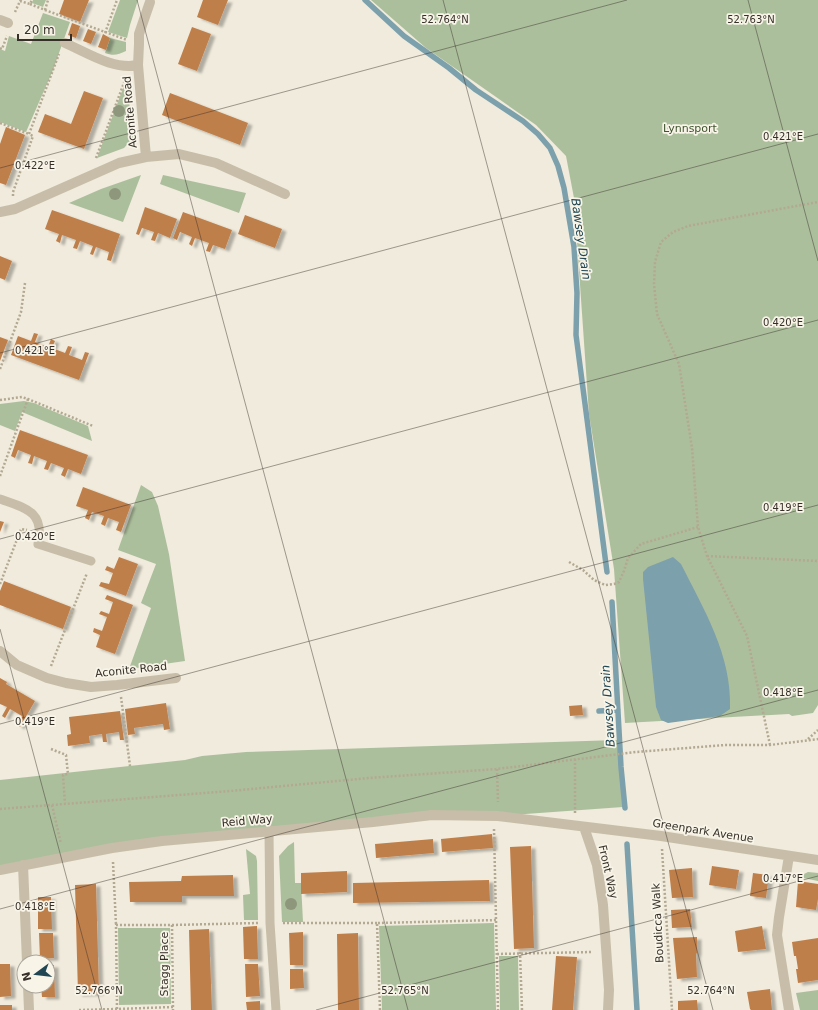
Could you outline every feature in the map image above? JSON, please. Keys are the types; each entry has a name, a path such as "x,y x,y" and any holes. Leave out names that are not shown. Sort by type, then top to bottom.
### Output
{"street":[{"name":"Aconite Road","path":"146,157 134,66 139,34 150,2"},
{"name":"Aconite Road","path":"65,43 110,64 134,66"},
{"name":"Aconite Road","path":"0,212 15,209 119,163 146,157 179,154 216,163 284,194"},
{"name":"Aconite Road","path":"0,652 17,664 47,678 66,684 91,686 121,685 176,678"},
{"name":"Reid Way","path":"0,870 112,848 162,841 374,822 432,815 498,816"},
{"path":"498,816 580,827"},
{"name":"Greenpark Avenue","path":"580,827 661,836 818,860"},
{"name":"Front Way","path":"580,827 598,872 604,905 609,990 608,1010"},
{"path":"789,856 779,917 778,935 789,1010"},
{"path":"23,865 27,954"},
{"path":"28,994 29,1010"}],"lane":[{"path":"0,499 25,508 36,517 41,532 38,544 92,561"},
{"path":"269,831 270,923 276,1010"}],"path":[{"path":"30,4 32,0"},
{"path":"45,10 48,0"},
{"path":"105,33 118,0"},
{"path":"7,20 20,1 138,44"},
{"path":"29,134 63,42 65,43"},
{"path":"90,175 134,66"},
{"path":"0,123 34,136 13,192 15,209"},
{"path":"770,745 746,636 707,556 698,527 692,448 679,364 657,314 654,284 655,262 661,242 673,232 688,226 818,202"},
{"path":"0,368 21,312 25,283"},
{"path":"0,400 22,397 93,426"},
{"path":"0,476 28,399"},
{"path":"569,562 583,570 594,580 605,585 614,584 619,582 628,558 641,544 698,527"},
{"path":"0,584 21,529 41,532"},
{"path":"707,556 818,561"},
{"path":"47,678 92,561"},
{"path":"121,685 121,696 130,766"},
{"path":"807,740 818,730"},
{"path":"0,809 230,791 369,778 497,769 636,752 725,745 770,745 818,739"},
{"path":"51,749 66,755 68,774 62,775 65,804"},
{"path":"575,759 580,827"},
{"path":"497,769 498,816 494,827 498,1010"},
{"path":"52,804 64,858"},
{"name":"Boudicca Walk","path":"661,836 672,1010"},
{"path":"112,848 116,925 117,1009"},
{"path":"172,925 496,920"},
{"path":"377,923 380,1010"},
{"name":"Stagg Place","path":"79,1010 173,1008 172,925 116,925"},
{"path":"497,954 520,952 594,952 607,950"},
{"path":"520,952 522,1010"}],"green space":[{"path":"33,0 46,0 43,7 32,3"},
{"path":"120,0 138,0 127,38 108,32"},
{"name":"Lynnsport","path":"371,0 818,0 818,705 813,713 792,716 789,714 625,723 614,569 589,414 574,198 566,156 536,125 426,48"},
{"path":"43,13 70,22 53,70 26,132 0,122 0,49 5,51 9,36 31,44"},
{"path":"110,38 126,42 126,51 116,55 105,53"},
{"path":"127,82 133,138 124,148 97,158 125,83"},
{"path":"141,175 123,222 69,203 101,189"},
{"path":"163,175 246,193 239,213 160,184"},
{"path":"24,401 34,403 88,426 92,441 22,412 15,431 0,425 0,404"},
{"path":"141,485 152,492 158,506 169,554 185,661 129,669 151,608 141,603 156,564 118,550"},
{"path":"617,740 623,807 498,816 432,815 222,835 0,870 0,780 246,752"},
{"path":"294,842 295,883 301,883 303,922 282,922 279,856"},
{"path":"246,849 256,856 257,861 258,920 244,920 243,895 250,894"},
{"path":"808,872 818,873 818,881 798,877"},
{"path":"494,923 496,1010 382,1010 379,926"},
{"path":"118,928 170,928 171,1004 119,1005"},
{"path":"499,956 518,956 519,1010 500,1010"},
{"path":"818,990 818,1010 800,1010 796,993"}],"water":[{"path":"673,557 681,564 715,634 726,670 730,709 720,716 668,723 661,720 656,707 643,572 648,567"}],"building":[{"path":"64,0 89,0 80,22 59,14"},
{"path":"203,0 228,0 218,25 197,17"},
{"path":"72,23 80,26 76,38 68,35"},
{"path":"192,27 211,34 197,71 178,64"},
{"path":"88,29 96,32 91,44 83,41"},
{"path":"103,34 110,38 106,50 98,47"},
{"path":"84,91 103,98 84,149 38,132 45,114 71,124"},
{"path":"170,93 248,123 240,145 162,115"},
{"path":"6,127 25,135 6,185 0,183 0,144"},
{"path":"145,207 177,219 170,238 158,233 155,241 151,240 154,232 142,228 139,235 136,234"},
{"path":"52,210 120,234 111,261 107,260 109,252 96,247 93,255 90,254 93,246 80,241 77,249 73,248 76,240 62,235 60,243 56,241 59,234 45,229"},
{"path":"183,212 232,230 225,249 213,245 210,252 206,251 209,243 195,238 192,246 189,244 192,237 180,232 177,240 173,238"},
{"path":"245,215 282,229 275,248 238,234"},
{"path":"0,256 12,261 5,280 0,278"},
{"path":"34,333 38,334 35,342 48,347 51,339 55,341 52,348 65,353 68,346 72,347 69,355 82,360 85,352 89,353 79,380 11,355 18,336 31,341"},
{"path":"0,337 8,340 0,361"},
{"path":"20,430 88,455 81,474 68,469 65,477 61,475 64,468 51,463 48,470 44,469 47,461 34,456 32,464 28,463 31,455 18,450 15,458 11,456"},
{"path":"83,487 131,505 121,532 116,530 119,522 108,518 105,526 101,524 104,516 92,512 89,520 85,518 88,510 76,506"},
{"path":"0,521 4,522 0,532"},
{"path":"119,557 138,564 126,596 99,586 101,582 109,584 113,573 105,570 107,566 114,569"},
{"path":"4,581 71,607 63,629 0,605 0,591"},
{"path":"107,595 133,605 115,654 96,647 100,635 93,632 94,628 102,631 107,617 99,614 101,611 109,614 113,602 105,599"},
{"path":"0,678 7,682 6,684 35,701 20,727 17,725 22,716 10,709 5,718 2,716 7,707 0,704"},
{"path":"166,703 170,729 164,730 163,724 134,728 135,734 128,735 125,709"},
{"path":"582,705 583,715 570,716 569,706"},
{"path":"120,711 124,740 120,740 119,732 106,734 107,742 103,742 102,734 89,736 90,743 68,746 67,735 71,734 69,717"},
{"path":"492,834 493,848 442,852 441,839"},
{"path":"433,839 434,853 376,858 375,844"},
{"path":"531,846 534,948 514,949 510,847"},
{"path":"712,866 739,870 736,889 709,885"},
{"path":"692,868 693,897 672,898 669,870"},
{"path":"347,871 347,892 301,894 301,873"},
{"path":"753,873 769,875 766,898 750,896"},
{"path":"233,875 234,896 182,896 182,902 130,902 129,882 181,881 182,876"},
{"path":"489,880 490,901 353,903 353,883"},
{"path":"798,881 818,884 816,910 796,907"},
{"path":"96,884 99,993 78,994 75,885"},
{"path":"38,897 51,897 52,929 38,929"},
{"path":"690,909 692,927 672,928 671,910"},
{"path":"257,926 258,959 244,959 243,927"},
{"path":"762,926 766,949 738,952 735,931"},
{"path":"209,929 212,1010 191,1010 189,930"},
{"path":"303,932 303,965 290,965 289,933"},
{"path":"39,933 53,933 54,954 40,954"},
{"path":"358,933 359,1010 338,1010 337,934"},
{"path":"697,937 697,977 677,979 673,938"},
{"path":"818,938 818,980 798,983 796,969 798,969 792,942"},
{"path":"556,956 577,957 573,1010 552,1010"},
{"path":"0,964 10,964 11,996 0,997"},
{"path":"245,964 258,964 260,996 246,997"},
{"path":"290,969 303,969 304,988 290,989"},
{"path":"770,989 772,1010 751,1010 747,992"},
{"path":"42,994 55,994 55,997 42,997"},
{"path":"697,1000 698,1010 678,1010 678,1001"},
{"path":"260,1001 260,1010 247,1010 246,1002"},
{"path":"0,1005 12,1005 12,1010 0,1010"}],"waterway":[{"name":"Bawsey Drain","path":"365,0 404,36 449,68 476,90 523,121 538,134 550,148 558,166 564,188 574,247 577,293 576,335 607,572"},
{"name":"Bawsey Drain","path":"612,602 621,767 625,808"},
{"path":"599,711 618,710"},
{"name":"Bawsey Drain","path":"627,844 637,1010"}]}
